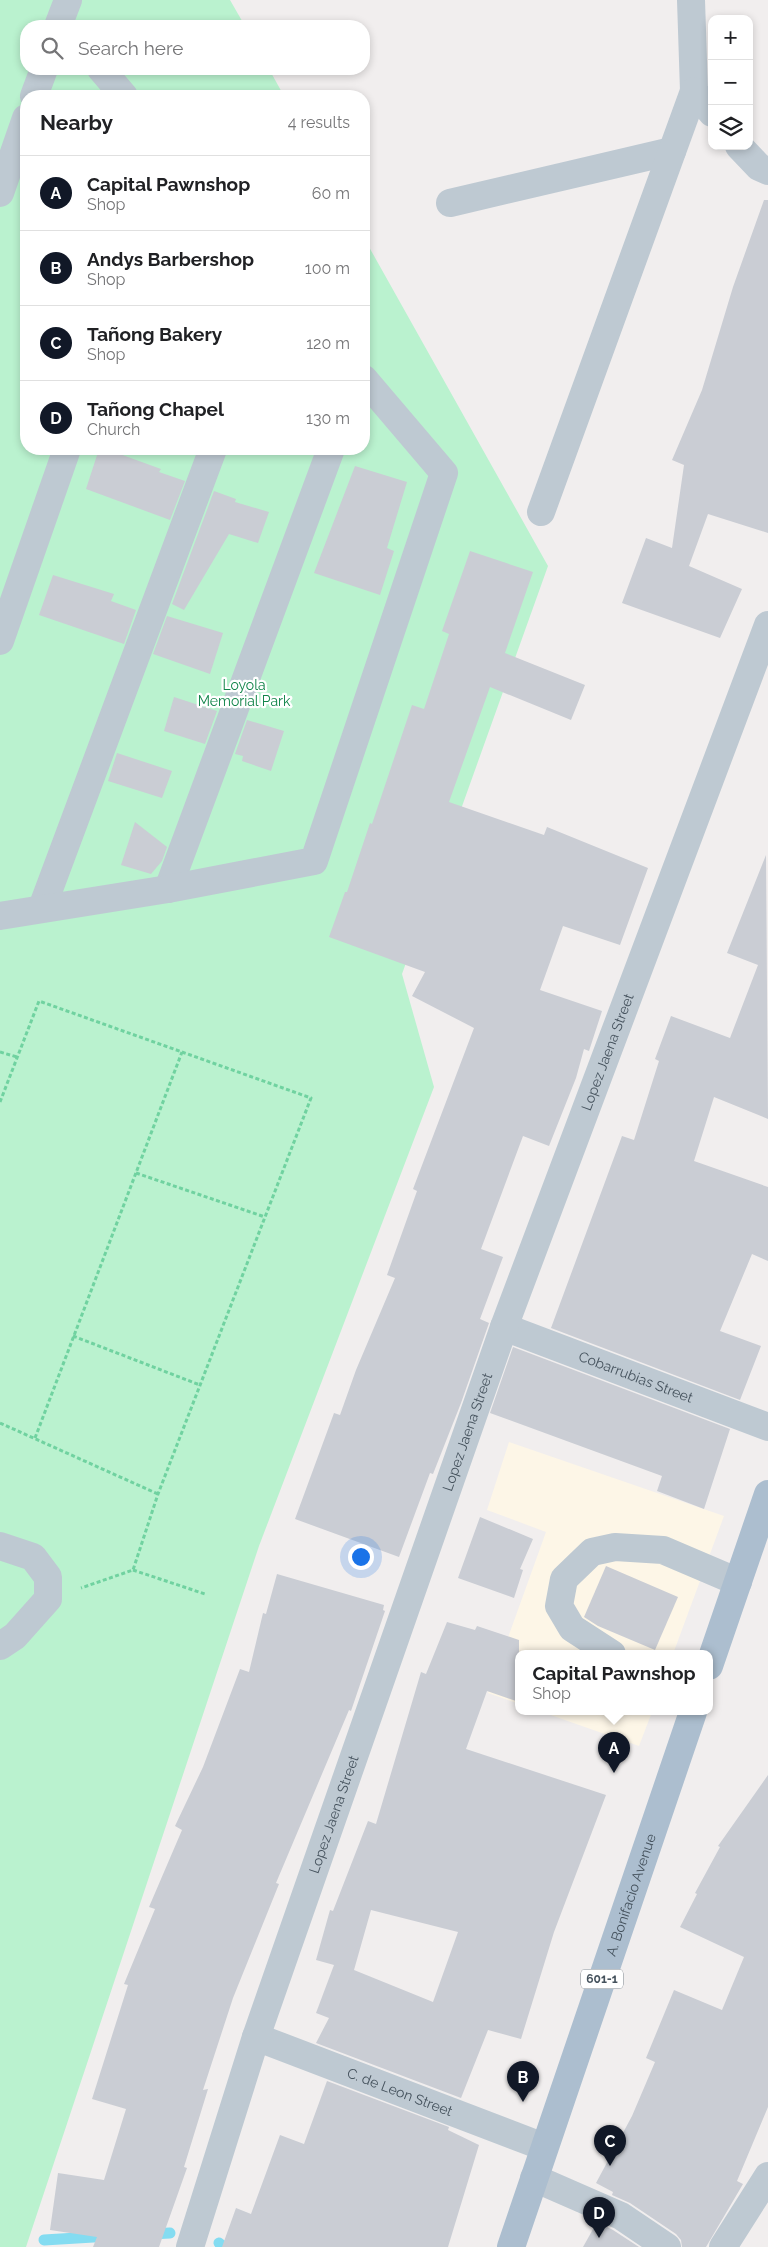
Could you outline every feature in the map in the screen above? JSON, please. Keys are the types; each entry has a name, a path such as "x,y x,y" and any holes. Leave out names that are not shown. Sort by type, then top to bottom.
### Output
{"main road":[{"path":"713,1654 768,1494"},
{"name":"A. Bonifacio Avenue","path":"511,2247 692,1715"}],"street":[{"path":"541,512 694,91 691,0"},
{"path":"36,90 42,75"},
{"path":"106,75 119,90"},
{"path":"694,91 708,108"},
{"path":"0,193 20,135"},
{"path":"743,150 759,167 768,171"},
{"path":"450,203 672,151"},
{"path":"0,916 168,889 314,861 444,473 370,387"},
{"path":"0,641 65,455"},
{"path":"42,908 211,455"},
{"path":"168,889 329,455"},
{"name":"Lopez Jaena Street","path":"190,2247 256,2037 504,1327 762,661 768,625"},
{"name":"Cobarrubias Street","path":"504,1327 768,1427"},
{"path":"0,1546 33,1557 48,1578 48,1599 15,1636 0,1646"},
{"path":"606,1650 572,1628 560,1606 564,1579 592,1552 614,1547 663,1550 738,1582"},
{"name":"C. de Leon Street","path":"256,2037 544,2147"},
{"path":"723,2247 768,2176"},
{"path":"534,2178 621,2216 667,2247"}],"path":[{"path":"0,1102 39,1001 311,1098 158,1494 134,1570"},
{"path":"0,1052 17,1057"},
{"path":"35,1438 182,1052"},
{"path":"136,1173 265,1217"},
{"path":"73,1336 200,1385"},
{"path":"0,1423 158,1494"},
{"path":"48,1599 134,1570 205,1594"}],"shaded area":[{"path":"509,1442 724,1516 674,1650 515,1650 515,1703 488,1693 546,1532 487,1510"},
{"path":"551,1715 651,1715 639,1746"}],"green space":[{"name":"Loyola Memorial Park","path":"0,0 230,0 242,20 20,20 20,75 272,75 281,90 20,90 20,455 370,455 370,249 548,566 402,974 434,1087 259,1546 26,2247 0,2247"}],"building":[{"path":"764,200 768,200 768,533 708,514 689,566 742,589 720,638 622,603 646,538 672,548 684,465 672,460 702,390 733,287"},
{"path":"97,455 122,455 161,469 159,472 185,481 170,520 86,489"},
{"path":"355,466 407,482 387,548 394,551 380,595 314,573"},
{"path":"214,491 236,499 235,502 269,512 258,543 229,534 184,610 172,604"},
{"path":"470,551 533,572 505,653 585,685 571,720 490,687 449,802 544,835 547,827 648,868 620,945 563,926 540,990 602,1011 589,1051 584,1049 576,1078 549,1146 523,1136 481,1249 503,1257 480,1319 489,1323 461,1403 433,1474 430,1473 399,1557 295,1519 334,1413 340,1415 356,1370 395,1278 387,1275 417,1191 413,1189 474,1028 412,996 425,972 329,937 345,892 347,892 370,823 372,824 412,705 424,709 449,634 442,631"},
{"path":"53,575 114,594 111,601 136,610 124,644 39,615"},
{"path":"167,616 223,633 210,674 153,654"},
{"path":"174,697 217,711 205,744 164,731"},
{"path":"247,720 284,731 271,771 242,761 243,756 235,754"},
{"path":"117,753 172,771 162,798 108,781"},
{"path":"135,822 167,847 162,861 151,874 121,865"},
{"path":"766,855 768,1119 714,1097 694,1161 768,1187 768,1261 752,1254 720,1331 761,1346 740,1400 551,1328 622,1136 634,1140 659,1061 655,1059 671,1016 730,1038 758,965 727,953"},
{"path":"513,1347 730,1429 704,1509 657,1491 662,1476 490,1413"},
{"path":"480,1517 533,1539 520,1569 523,1570 514,1598 458,1578"},
{"path":"606,1566 678,1597 655,1650 598,1626 584,1617"},
{"path":"277,1574 384,1605 383,1610 385,1611 351,1711 349,1710 276,1883 279,1884 233,1998 203,2090 208,2089 184,2167 187,2168 159,2247 93,2247 97,2237 50,2230 58,2173 104,2180 126,2109 92,2099 128,1985 124,1984 155,1909 149,1907 182,1830 175,1826 203,1767 240,1669 249,1672 263,1613 266,1614"},
{"path":"447,1622 475,1630 477,1626 519,1640 519,1650 515,1650 515,1701 487,1691 466,1749 606,1795 554,1932 521,2039 488,2030 461,2098 316,2043 329,2018 316,2013 334,1965 316,1960 330,1910 333,1911 368,1821 376,1824 421,1672 426,1674","holes":["371,1910 458,1932 433,2002 354,1970"]},
{"path":"768,1775 768,2107 737,2181 743,2184 706,2247 682,2247 681,2240 676,2234 630,2203 612,2195 613,2192 596,2183 632,2116 655,2062 646,2058 674,1990 722,2010 744,1957 680,1927 697,1894 695,1893 720,1847 718,1846"},
{"path":"327,2081 449,2127 448,2130 479,2145 448,2247 222,2247 236,2208 251,2214 280,2135 304,2144"},
{"path":"597,2222 613,2230 639,2247 583,2247"}],"waterway":[{"path":"151,2234 170,2233"},
{"path":"44,2240 110,2236"},
{"path":"219,2243 224,2247"}],"place":[{"name":"Capital Pawnshop","path":"614,1773"},
{"name":"Andys Barbershop","path":"523,2102"},
{"name":"Tañong Bakery","path":"610,2166"},
{"name":"Tañong Chapel","path":"599,2238"}]}
